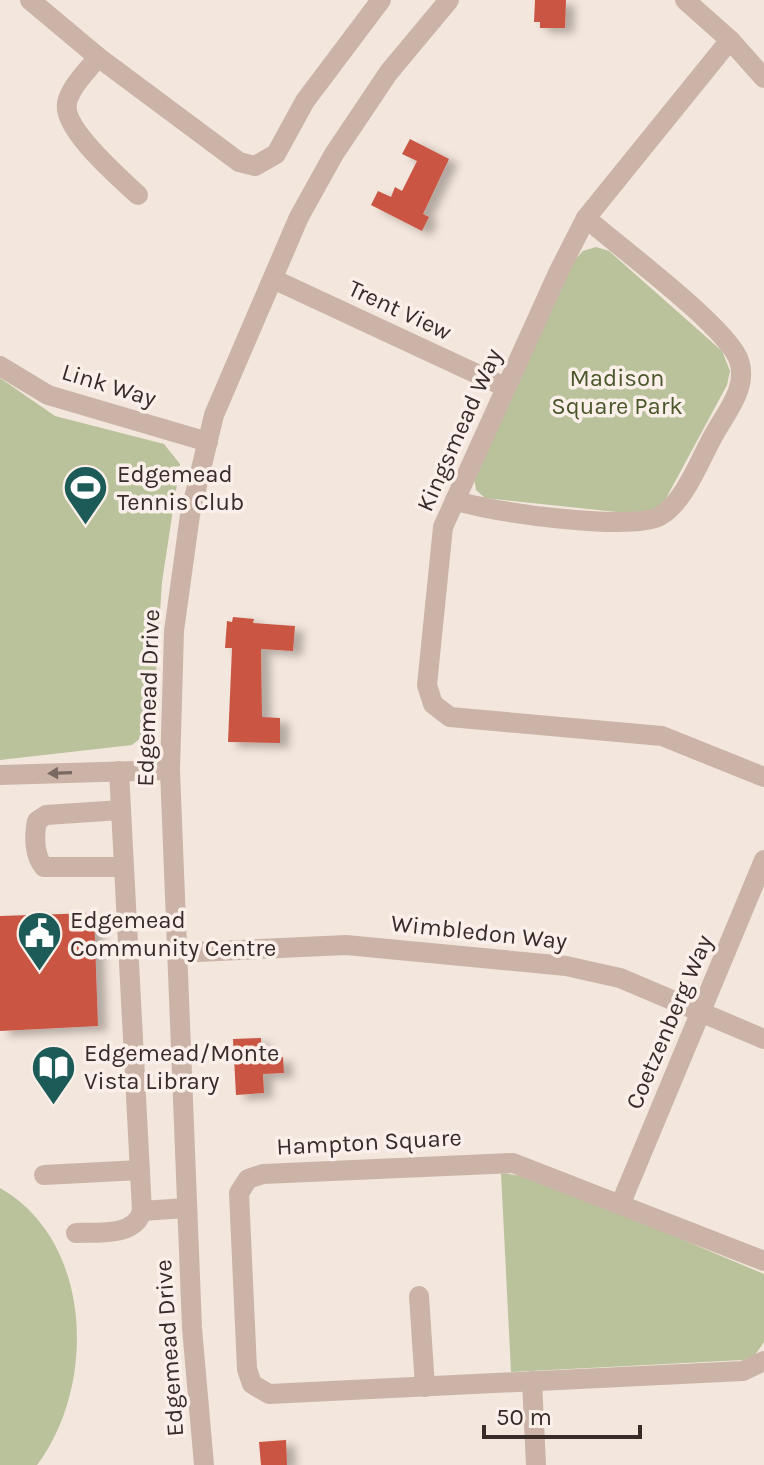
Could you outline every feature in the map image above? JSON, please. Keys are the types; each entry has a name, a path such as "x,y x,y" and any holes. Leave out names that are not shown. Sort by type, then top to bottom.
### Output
{"street":[{"path":"30,0 98,57 239,162 261,165 276,154 305,101 381,0"},
{"name":"Edgemead Drive","path":"204,1465 186,1208 170,770 179,589 190,515 214,415 299,217 334,154 389,72 449,0"},
{"path":"685,0 723,33 764,78"},
{"name":"Kingsmead Way","path":"723,33 586,218 505,387 443,527 427,685 433,704 450,717 662,736 764,777"},
{"path":"98,57 70,94 66,110 73,126 106,165 138,195"},
{"path":"455,500 472,507 546,516 616,522 651,520 674,504 736,397 742,377 736,354 688,304 586,218"},
{"name":"Trent View","path":"273,279 505,387"},
{"name":"Link Way","path":"0,366 48,395 208,442"},
{"path":"0,775 170,770"},
{"path":"76,1233 127,1228 139,1220 142,1211 119,771"},
{"path":"121,810 46,815 37,821 35,830 37,859 44,867 124,867"},
{"name":"Coetzenberg Way","path":"621,1203 764,860"},
{"name":"Wimbledon Way","path":"176,953 346,945 566,966 620,978 764,1039"},
{"name":"Hampton Square","path":"764,1261 513,1163 263,1174 242,1185 239,1193 246,1355 252,1384 269,1394 743,1371 764,1361"},
{"path":"44,1175 140,1170"},
{"path":"142,1211 186,1208"},
{"path":"419,1296 425,1387"},
{"path":"532,1381 536,1465"}],"green space":[{"name":"Madison Square Park","path":"596,247 609,251 722,351 730,371 727,385 663,504 645,515 485,498 476,490 474,477 574,261 583,251"},
{"name":"Edgemead Tennis Club","path":"0,378 55,416 164,444 180,464 162,582 153,718 148,732 132,745 0,760"},
{"path":"501,1173 536,1178 764,1274 764,1342 755,1355 743,1360 511,1372"},
{"path":"0,1188 31,1212 53,1242 68,1278 76,1316 76,1356 70,1395 56,1432 37,1465 0,1465"}],"building":[{"path":"535,0 566,0 565,28 540,28 540,22 534,22"},
{"path":"410,139 449,159 423,214 429,217 422,231 371,205 378,191 391,197 395,187 402,191 417,161 402,154"},
{"path":"233,617 254,619 253,623 295,626 293,651 261,649 262,717 280,718 280,743 228,742 232,648 225,648 227,621 232,622"},
{"path":"94,913 98,1026 0,1031 0,916"},
{"path":"261,1038 262,1058 283,1057 284,1073 263,1074 264,1093 236,1095 233,1039"},
{"path":"286,1440 287,1465 261,1465 259,1442"}],"place":[{"name":"Edgemead Tennis Club","path":"86,527"},
{"name":"Edgemead Community Centre","path":"39,973"},
{"name":"Edgemead/Monte Vista Library","path":"53,1106"}]}
